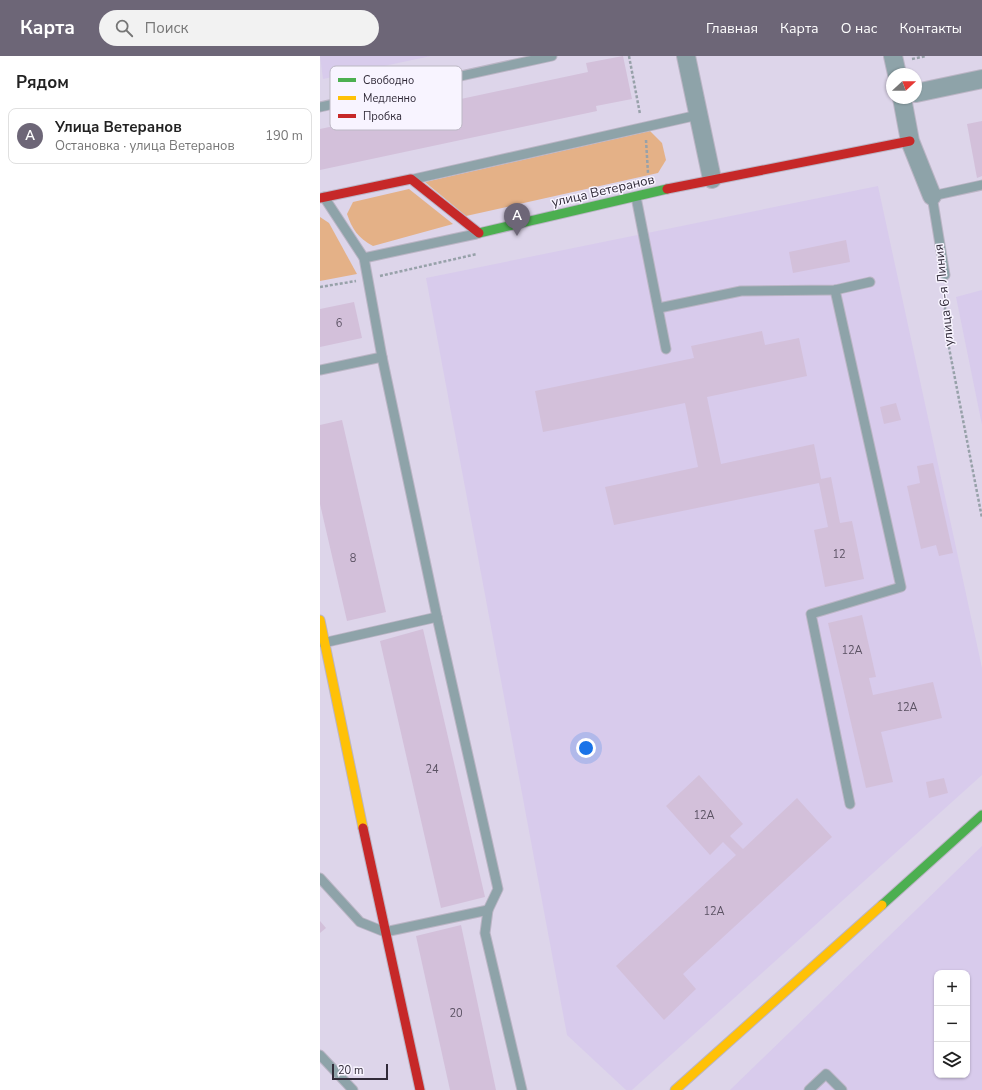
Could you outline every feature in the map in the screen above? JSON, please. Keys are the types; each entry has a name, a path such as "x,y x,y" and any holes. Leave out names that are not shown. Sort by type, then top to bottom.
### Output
{"street":[{"path":"686,56 712,179"},
{"path":"893,56 895,68"},
{"path":"922,92 982,79"},
{"name":"улица 6-я Линия","path":"903,104 910,141 932,196"},
{"name":"улица Ветеранов","path":"478,233 712,179 910,141"},
{"path":"322,198 411,179 478,233"},
{"path":"320,620 323,643 420,1090"},
{"path":"675,1090 982,815"}],"lane":[{"path":"462,74 526,59 552,56"},
{"path":"320,107 330,105"},
{"path":"411,179 698,115"},
{"path":"932,196 982,185"},
{"name":"улица 6-я Линия","path":"932,196 945,275"},
{"path":"636,197 666,349"},
{"path":"322,198 364,258 382,357 436,617 498,889 488,910 485,933 522,1090"},
{"path":"364,258 478,233"},
{"path":"659,308 740,291 835,290 870,282"},
{"path":"835,290 901,587 810,614 850,804"},
{"path":"320,370 382,357"},
{"path":"323,643 436,617"},
{"path":"320,878 360,922 385,932 488,910"},
{"path":"320,1055 353,1090"},
{"path":"809,1090 826,1074 842,1090"}],"path":[{"path":"629,56 641,116"},
{"path":"646,138 648,173"},
{"name":"улица 6-я Линия","path":"945,275 945,326 982,518"},
{"path":"320,287 368,279"}],"shaded area":[{"path":"320,56 431,56 384,66 330,66 330,78 323,79"},
{"path":"650,131 662,143 666,160 658,173 466,216 425,182"},
{"path":"878,186 982,668 982,775 632,1090 626,1090 567,1035 426,278"},
{"path":"409,189 453,224 373,246 353,229 347,214 353,202"},
{"path":"320,217 329,223 357,274 320,281"},
{"path":"982,290 982,425 956,297"},
{"path":"982,846 982,1090 730,1090"}],"building":[{"path":"623,56 632,99 596,106 597,111 320,170 320,129 330,127 330,130 462,130 462,99 588,72 586,63"},
{"path":"982,121 982,176 977,178 967,124"},
{"path":"846,240 850,262 793,273 789,252"},
{"path":"354,302 362,338 320,347 320,309"},
{"path":"762,331 765,345 799,338 807,376 707,397 721,464 814,444 821,479 831,477 840,523 852,521 864,579 825,587 814,530 828,527 819,483 614,525 605,487 698,467 685,403 543,432 535,391 694,358 691,346"},
{"path":"896,403 901,420 884,424 880,407"},
{"path":"342,420 386,612 347,621 320,504 320,425"},
{"path":"933,463 953,553 939,556 936,545 921,549 907,486 920,483 917,466"},
{"path":"862,615 876,677 869,678 873,695 933,682 942,718 881,732 893,782 866,788 828,623"},
{"path":"423,629 485,897 441,908 380,641"},
{"path":"699,775 743,824 730,836 743,849 797,798 832,837 683,974 696,989 664,1020 616,966 736,855 723,842 710,855 666,806"},
{"path":"944,778 948,793 929,798 926,782"},
{"path":"320,921 326,928 320,933"},
{"path":"461,925 496,1090 450,1090 416,936"}],"traffic: fast":[{"path":"479,233 667,189"},
{"path":"882,905 982,815"}],"traffic: slow":[{"path":"320,620 363,828"},
{"path":"675,1090 882,905"}],"traffic: jam":[{"path":"667,189 910,141"},
{"path":"320,198 411,179 479,233"},
{"path":"363,828 420,1090"}],"place":[{"name":"Улица Ветеранов","path":"517,236"}]}
